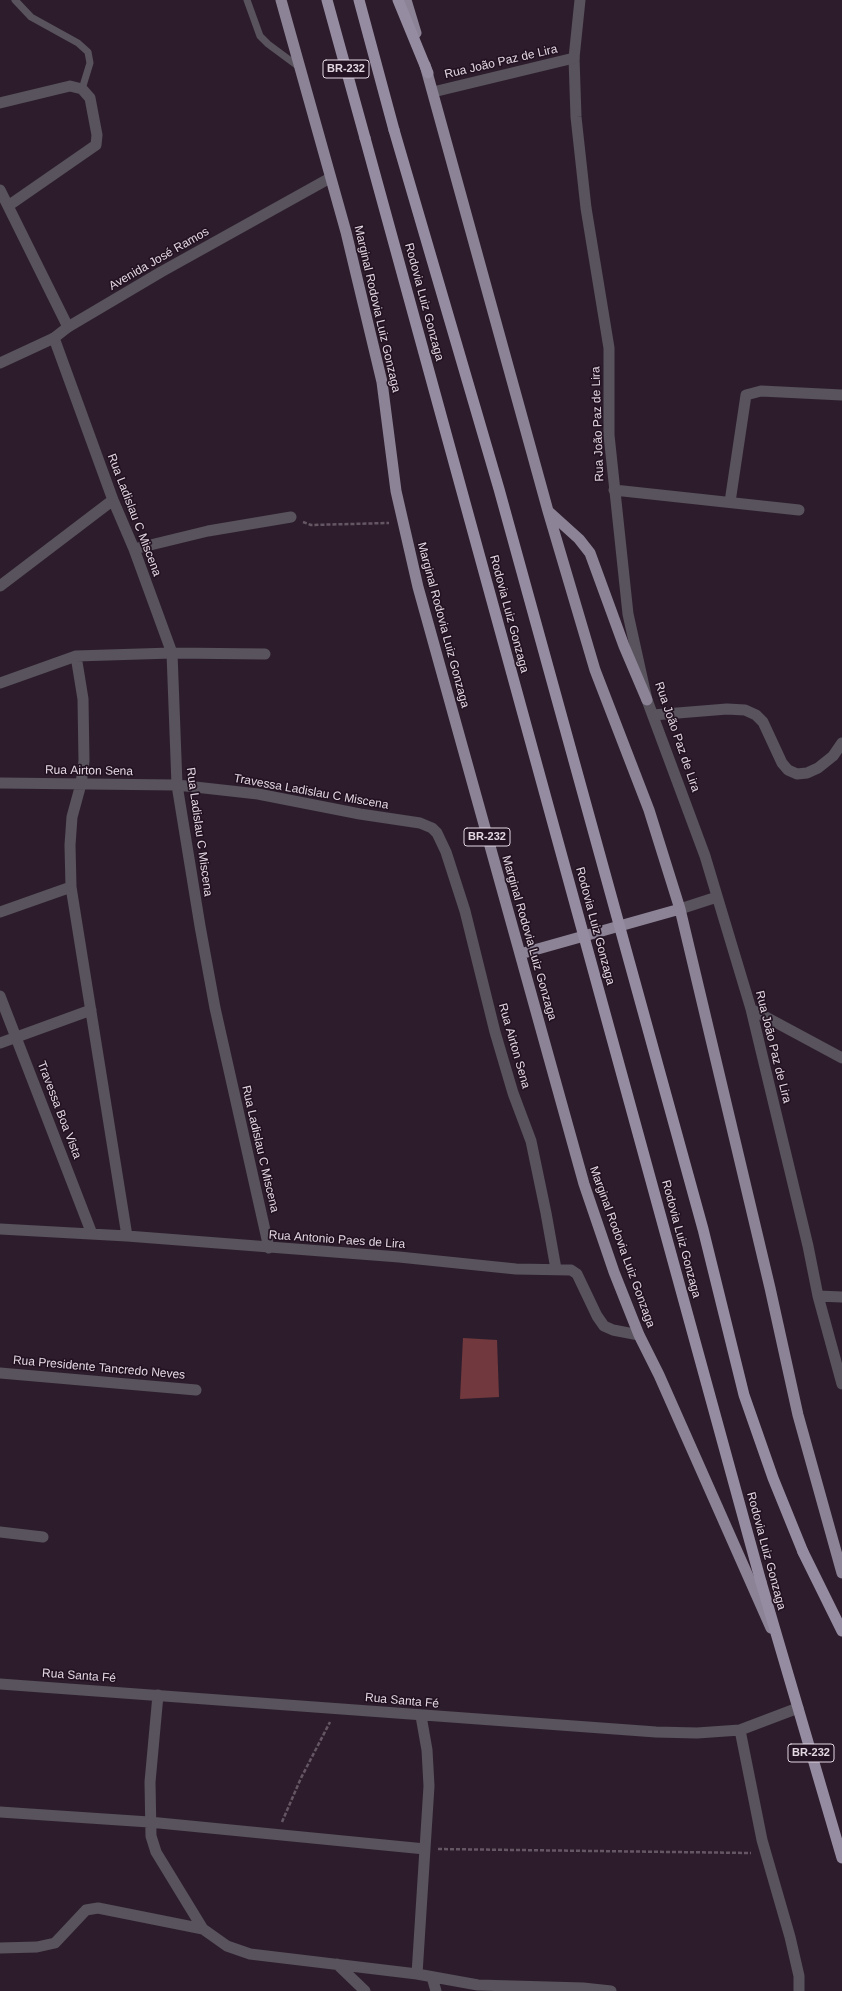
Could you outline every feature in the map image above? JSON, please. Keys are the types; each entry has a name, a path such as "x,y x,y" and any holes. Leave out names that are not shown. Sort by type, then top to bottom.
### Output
{"highway":[{"name":"Rodovia Luiz Gonzaga","path":"328,0 761,1582 842,1858"},
{"name":"Rodovia Luiz Gonzaga","path":"359,0 394,130 499,489 699,1214 744,1395 773,1478 803,1552 842,1631"},
{"path":"398,0 428,73"}],"main road":[{"name":"Marginal Rodovia Luiz Gonzaga","path":"281,0 346,232 382,382 396,491 418,587 584,1184 614,1272 639,1335 662,1382 779,1647"},
{"path":"406,0 428,73 548,511 595,670 649,810 680,909 798,1415 842,1573"},
{"path":"548,511 580,539 590,553 624,646 647,700"},
{"path":"520,954 680,909"}],"street":[{"name":"Rua João Paz de Lira","path":"580,0 574,58 576,117 586,208 609,348 609,435 628,614 647,700 683,794 717,897 751,1009 818,1296 842,1384"},
{"name":"Rua João Paz de Lira","path":"433,92 574,58"},
{"path":"0,103 70,86 82,89 90,98 97,135 96,145 8,206"},
{"name":"Avenida José Ramos","path":"0,363 54,338 68,327 161,272 330,178"},
{"path":"0,190 68,327"},
{"name":"Rua Ladislau C Miscena","path":"54,338 113,500 134,549 172,653 177,785 215,1008 269,1248"},
{"path":"730,502 746,395 762,391 842,395"},
{"path":"614,490 799,510"},
{"path":"0,586 113,500"},
{"path":"134,549 208,531 291,517"},
{"path":"0,683 76,656 172,653 265,654"},
{"path":"76,656 83,699 84,761 81,784 72,817 70,845 71,887 127,1236"},
{"path":"653,715 727,709 745,710 756,715 763,722 782,763 788,770 797,774 808,773 818,768 833,756 842,743"},
{"name":"Rua Airton Sena","path":"0,783 177,785"},
{"name":"Travessa Ladislau C Miscena","path":"177,785 258,794 360,814 420,823 432,828 437,833"},
{"name":"Rua Airton Sena","path":"437,833 446,852 465,911 495,1032 513,1093 531,1141 556,1269"},
{"path":"0,912 71,887"},
{"path":"680,909 717,897"},
{"name":"Travessa Boa Vista","path":"0,996 92,1234"},
{"path":"751,1009 842,1058"},
{"path":"0,1043 91,1010"},
{"name":"Rua Antonio Paes de Lira","path":"0,1229 127,1236 399,1257 516,1269 571,1270 577,1274 597,1316 604,1326 613,1330 639,1335"},
{"path":"818,1296 842,1297"},
{"name":"Rua Presidente Tancredo Neves","path":"0,1373 196,1390"},
{"path":"0,1532 43,1536"},
{"name":"Rua Santa Fé","path":"0,1684 656,1732 698,1733 740,1730 798,1708"},
{"path":"158,1695 150,1782 149,1822 151,1836 156,1852 203,1929 227,1946 250,1954 417,1974 506,1989 583,1988 611,1991"},
{"path":"417,1974 430,1786 427,1750 421,1716"},
{"path":"740,1730 766,1854 790,1937 799,1976 799,1991"},
{"path":"0,1812 149,1822 425,1849"},
{"path":"0,1948 38,1947 55,1943 86,1910 98,1908 203,1929"},
{"path":"337,1964 365,1991"},
{"path":"432,1977 436,1991"}],"lane":[{"path":"15,0 31,17 78,43 88,52 90,63 82,89"},
{"path":"247,0 260,36 268,44 299,67"}],"path":[{"path":"291,517 311,525 403,523"},
{"path":"276,1835 324,1731 339,1708"},
{"path":"425,1849 766,1854"}],"shaded area":[{"path":"463,1338 497,1340 499,1397 460,1399"}]}
